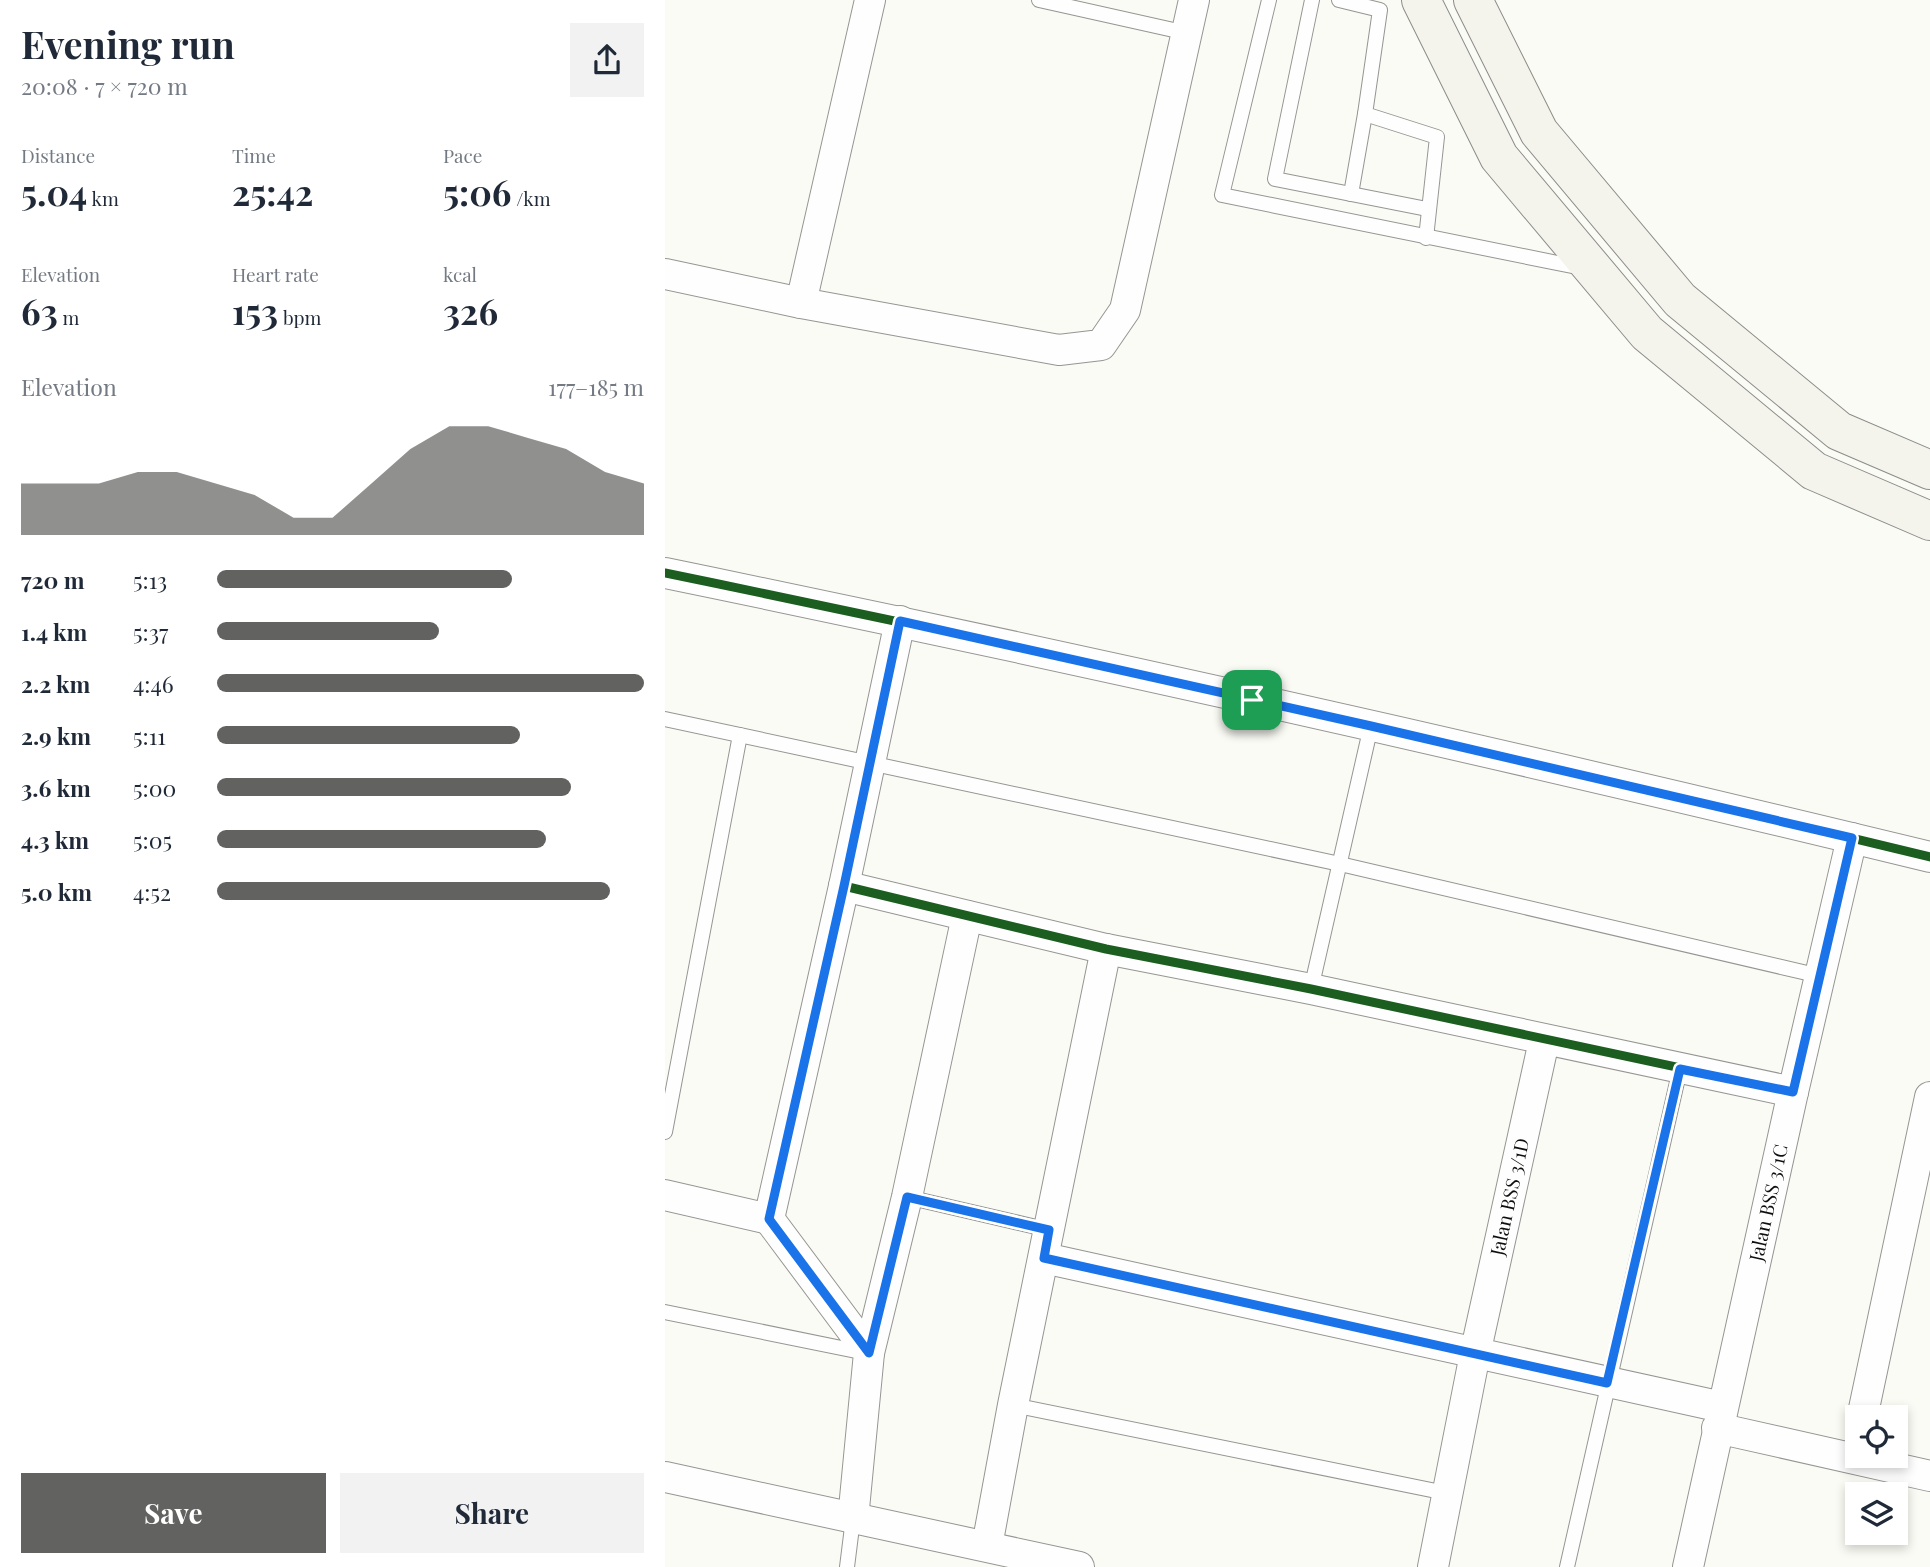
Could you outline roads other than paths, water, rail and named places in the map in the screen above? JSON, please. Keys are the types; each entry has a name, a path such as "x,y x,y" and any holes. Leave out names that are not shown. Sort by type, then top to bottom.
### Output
{"street":[{"path":"801,303 870,0"},
{"path":"665,274 801,303 1059,350 1101,345 1125,310 1194,0"},
{"path":"1420,0 1499,157 1647,333 1814,471 1930,521"},
{"path":"1473,0 1539,132 1680,300 1839,431 1930,470"},
{"path":"665,573 900,621 1371,726 1930,857"},
{"path":"769,1219 900,621"},
{"name":"Jalan BSS 3/1C","path":"1688,1567 1852,838"},
{"path":"844,886 1106,949 1311,989 1544,1041 1793,1092"},
{"path":"853,1519 869,1353 907,1197 967,916"},
{"path":"987,1546 1106,949"},
{"name":"Jalan BSS 3/1D","path":"1433,1567 1475,1354 1544,1041"},
{"path":"1865,1405 1930,1097"},
{"path":"665,1195 769,1219 869,1353"},
{"path":"1046,1244 1475,1354 1607,1383 1720,1418 1845,1447"},
{"path":"1908,1468 1930,1476"},
{"path":"665,1477 1079,1567"}],"lane":[{"path":"1039,0 1187,33"},
{"path":"1269,0 1223,195 1594,271"},
{"path":"1312,0 1276,179 1427,209"},
{"path":"1339,0 1380,10 1351,194"},
{"path":"1365,114 1437,137 1427,209 1426,238"},
{"path":"665,719 1341,864 1820,975"},
{"path":"1311,989 1371,726"},
{"path":"665,1132 740,735"},
{"path":"1567,1567 1680,1069"},
{"path":"907,1197 1046,1244"},
{"path":"665,1312 869,1353"},
{"path":"1013,1405 1446,1493"},
{"path":"847,1567 853,1519"}]}
